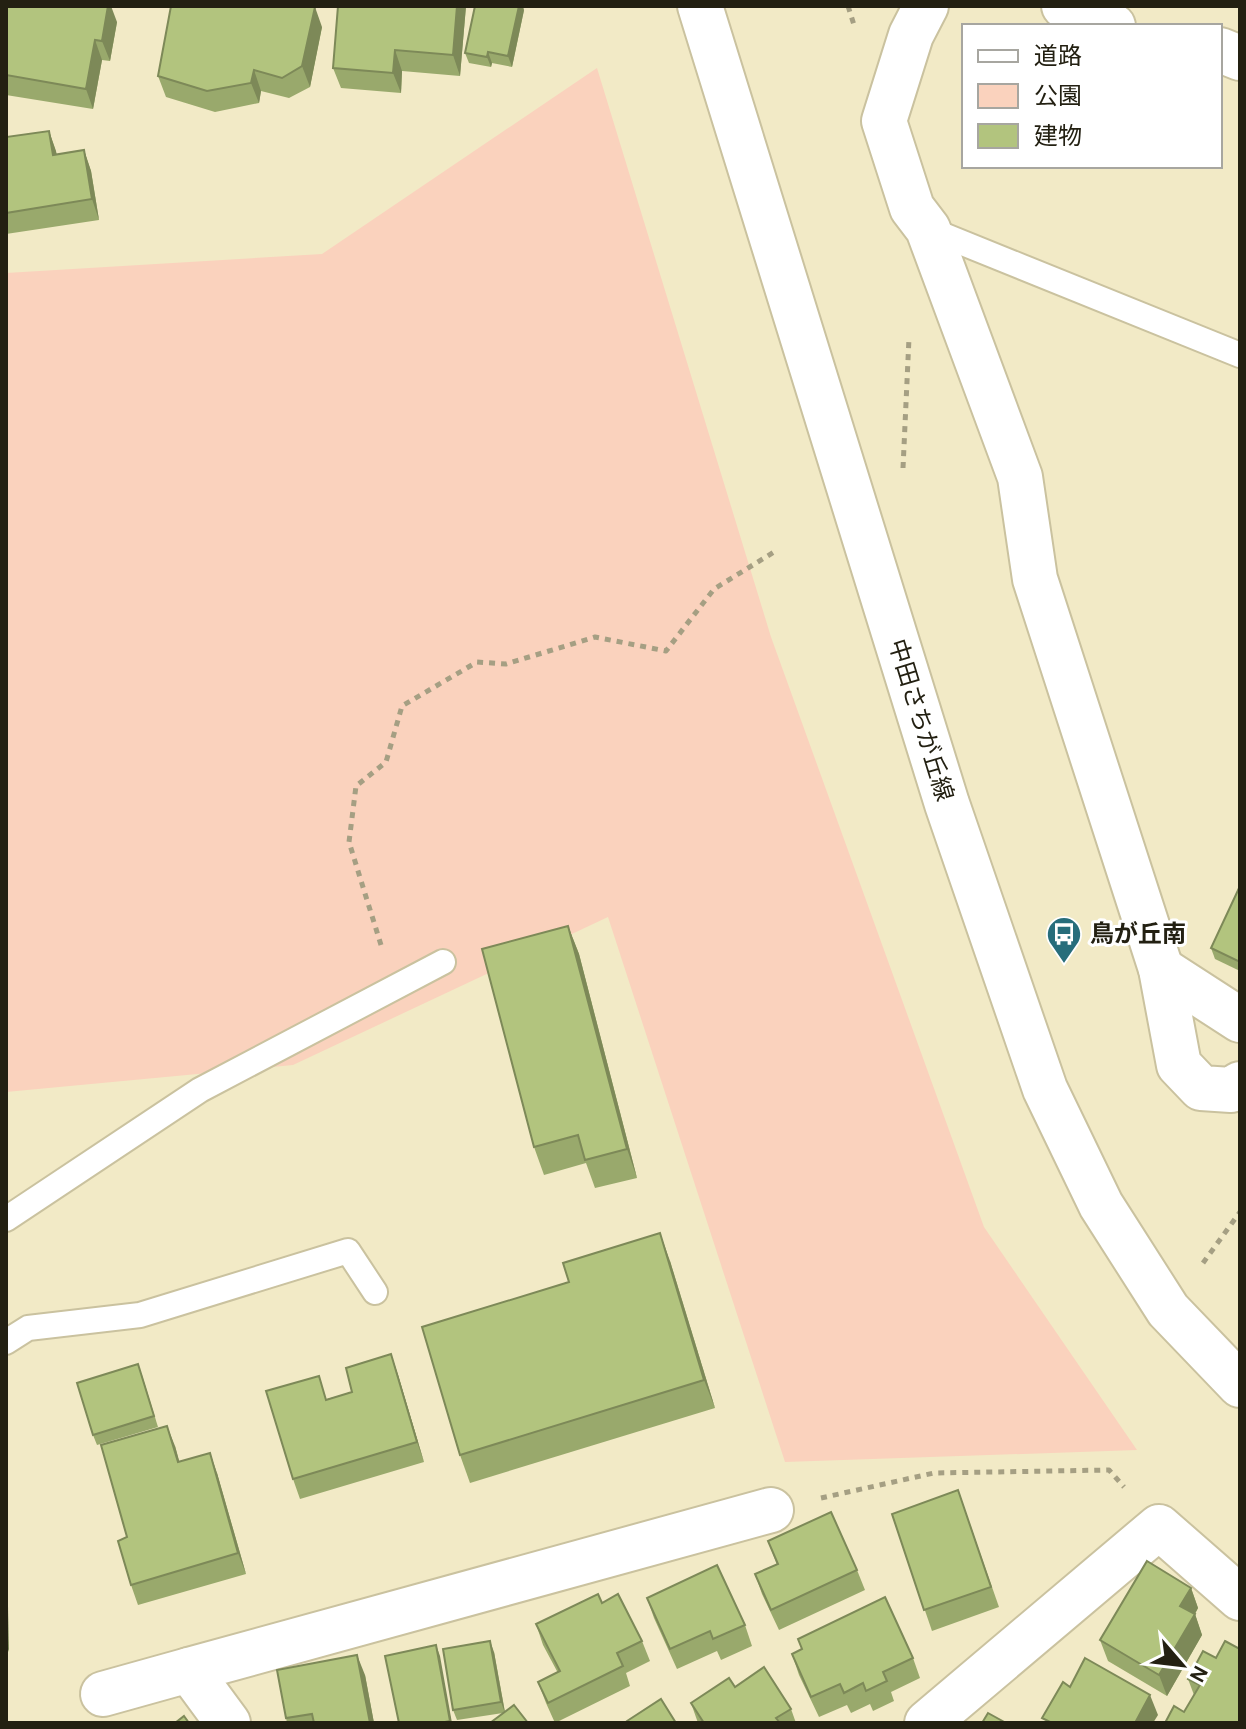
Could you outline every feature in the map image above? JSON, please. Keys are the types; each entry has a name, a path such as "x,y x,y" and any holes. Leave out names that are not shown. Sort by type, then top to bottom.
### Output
{"street":[{"name":"中田さちが丘線","path":"700,6 942,789 1045,1089 1101,1205 1168,1310 1240,1385"},
{"path":"926,6 911,35 884,121 912,208 928,229 1020,477 1035,579 1161,969 1179,1065 1201,1088 1231,1090 1240,1084"},
{"path":"1064,6 1108,24"},
{"path":"1161,969 1240,1020"},
{"path":"103,1694 771,1510"},
{"path":"927,1723 1159,1527 1240,1598"},
{"path":"189,1670 228,1723"}],"lane":[{"path":"928,229 1240,355"},
{"path":"6,1219 200,1090 443,962"},
{"path":"6,1342 28,1328 140,1315 348,1251 375,1292"}],"path":[{"path":"902,473 909,331"},
{"path":"394,988 349,842 356,786 386,762 402,706 477,662 506,664 595,637 666,651 714,589 774,552"},
{"path":"771,1510 934,1473 1109,1470 1159,1527"}],"green space":[{"path":"597,68 771,637 984,1227 1137,1450 785,1462 608,917 293,1065 6,1092 6,273 322,254"}],"building":[{"path":"6,6 108,6 102,41 95,40 86,89 6,75"},
{"path":"171,6 315,7 302,66 282,78 254,70 251,83 207,91 158,76"},
{"path":"338,6 457,6 453,55 395,50 393,73 333,68"},
{"path":"475,6 519,6 508,56 488,52 487,57 465,53"},
{"path":"49,131 53,155 84,150 92,199 6,213 6,137"},
{"path":"1240,886 1240,962 1211,948"},
{"path":"568,926 627,1149 585,1160 578,1135 534,1147 482,949"},
{"path":"660,1233 704,1380 460,1455 422,1327 569,1282 563,1263"},
{"path":"391,1354 417,1442 293,1479 266,1391 319,1376 326,1400 352,1392 346,1368"},
{"path":"138,1364 154,1416 93,1435 77,1383"},
{"path":"167,1426 178,1462 210,1453 238,1553 131,1585 118,1541 127,1537 101,1445"},
{"path":"958,1490 991,1587 924,1610 892,1514"},
{"path":"831,1512 857,1570 771,1610 755,1574 778,1564 768,1541"},
{"path":"1147,1561 1191,1588 1180,1606 1195,1614 1159,1675 1100,1640"},
{"path":"717,1565 745,1625 713,1639 710,1631 670,1649 647,1598"},
{"path":"598,1594 602,1603 618,1594 642,1641 617,1653 623,1666 548,1703 538,1682 560,1671 536,1624"},
{"path":"885,1597 913,1658 883,1672 887,1681 866,1691 863,1683 844,1693 840,1684 811,1697 792,1654 802,1649 798,1639"},
{"path":"490,1641 501,1702 453,1710 443,1649"},
{"path":"1225,1641 1240,1649 1240,1723 1165,1723 1174,1706 1184,1712 1200,1685 1188,1679 1203,1651 1216,1658"},
{"path":"436,1645 450,1721 399,1723 385,1656"},
{"path":"357,1655 370,1723 314,1723 312,1714 286,1718 277,1670"},
{"path":"1085,1658 1150,1695 1135,1723 1052,1723 1042,1718 1063,1682 1070,1687"},
{"path":"764,1667 791,1709 776,1718 780,1723 704,1723 691,1703 729,1678 735,1687"},
{"path":"661,1699 676,1723 628,1723 627,1721"},
{"path":"514,1705 528,1723 490,1723"},
{"path":"988,1713 1006,1723 982,1723"},
{"path":"184,1716 189,1723 175,1723"}],"place":[{"name":"鳥が丘南","path":"1064,965"}]}
